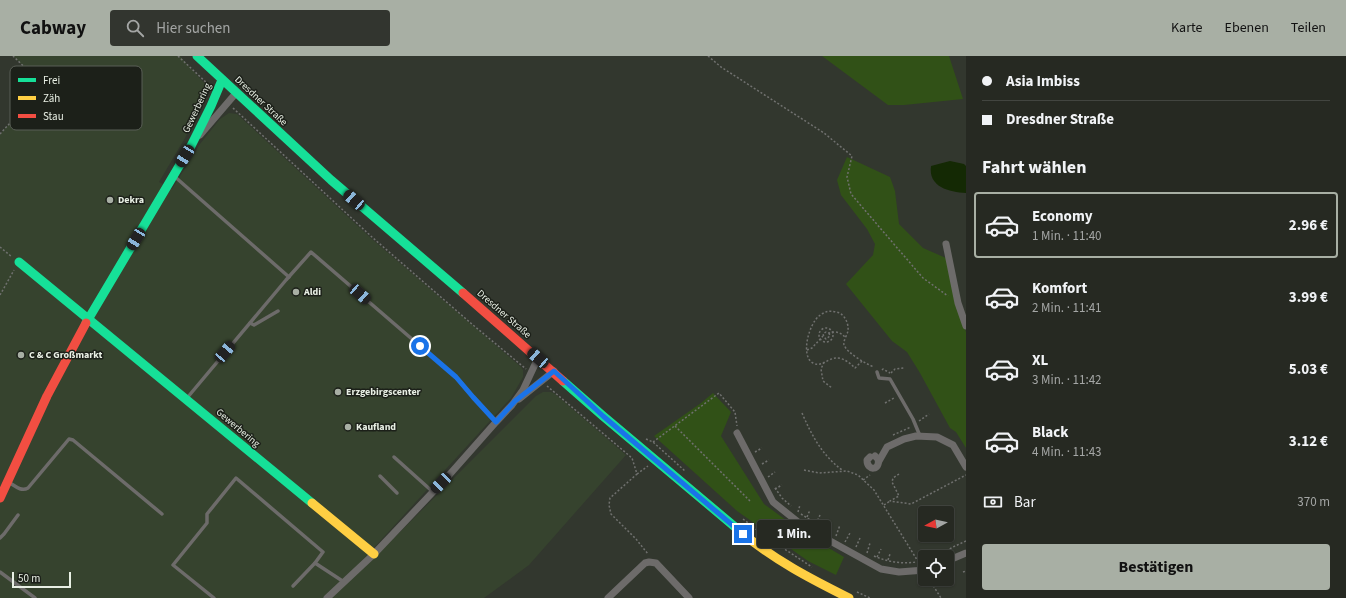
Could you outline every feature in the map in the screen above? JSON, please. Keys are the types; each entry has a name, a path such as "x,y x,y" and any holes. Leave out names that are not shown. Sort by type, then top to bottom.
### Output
{"street":[{"name":"Dresdner Straße","path":"198,56 331,180 554,371 603,416 752,541 791,568 838,596 851,594"},
{"name":"Gewerbering","path":"192,146 222,80"},
{"name":"Gewerbering","path":"0,498 47,396 88,318 192,146 236,92"},
{"path":"946,244 958,304 966,326"},
{"name":"Gewerbering","path":"19,262 374,554"},
{"path":"327,598 374,554 433,492 515,401 531,374 538,358"},
{"path":"515,401 554,371"},
{"path":"737,433 773,502 802,526 881,569 899,572 918,570"},
{"path":"875,458 885,449 904,439 920,436 936,437 953,446 966,467"},
{"path":"954,558 966,553"},
{"path":"608,598 645,563 649,562 656,562 689,598"}],"lane":[{"path":"173,176 223,221 264,253 289,276"},
{"path":"186,399 289,276 311,252 456,377 496,422"},
{"path":"250,323 254,325 278,311"},
{"path":"876,372 879,378 890,379 920,436"},
{"path":"7,481 21,489 24,490 28,488 69,439 73,440 162,514"},
{"path":"394,457 433,492"},
{"path":"380,476 397,493"},
{"path":"214,598 173,565 207,523 207,514 236,478 323,552 315,563 293,586"},
{"path":"0,538 18,515"},
{"path":"315,563 344,582"},
{"path":"0,572 35,598"}],"path":[{"path":"13,56 23,66"},
{"path":"178,56 217,93"},
{"path":"708,56 824,133 852,156 847,177 851,194 923,278 958,304"},
{"path":"227,102 373,238 531,374"},
{"path":"0,134 10,123"},
{"path":"0,247 19,262 0,294"},
{"path":"862,361 855,368 845,360 838,357 816,364 812,362 807,356 806,350 811,325 816,318 823,313 830,311 838,312 843,316 847,323 848,330 844,344 845,348 862,361 874,367 876,372"},
{"path":"828,328 833,332 833,338 830,341 825,342 819,336 822,329 828,328"},
{"path":"806,350 812,348 821,339 825,332 842,333 846,337"},
{"path":"823,336 826,339 830,336 830,333"},
{"path":"824,362 821,369 823,382 832,388"},
{"path":"541,382 632,458 637,474"},
{"path":"653,442 719,393 735,412 737,433"},
{"path":"885,403 896,398"},
{"path":"802,413 807,426 826,456 842,470"},
{"path":"892,436 906,430 929,414"},
{"path":"675,426 751,502"},
{"path":"642,436 653,442 686,472"},
{"path":"755,452 762,448"},
{"path":"761,465 769,460"},
{"path":"649,465 610,498 609,505 611,514 636,539 650,557 649,562"},
{"path":"804,470 819,473 842,470 858,475 874,490 918,562 897,563 877,557 867,553 870,543"},
{"path":"775,472 768,477 782,498 792,507"},
{"path":"884,505 899,496 892,482 893,478 899,474"},
{"path":"890,501 911,504 966,475"},
{"path":"776,489 782,485"},
{"path":"800,505 798,512 825,530 830,520"},
{"path":"806,518 810,510"},
{"path":"816,524 820,515"},
{"path":"743,520 793,556 814,568"},
{"path":"840,525 835,537 845,542 850,533"},
{"path":"850,545 856,548 860,538"},
{"path":"948,550 966,541"},
{"path":"877,557 881,549"},
{"path":"888,560 890,554"},
{"path":"933,586 941,598"},
{"path":"851,594 870,598"}],"shaded area":[{"path":"13,56 180,56 205,84 207,95 185,138 159,182 172,189 200,144 220,119 229,113 237,114 373,240 521,367 523,370 523,377 511,398 360,563 364,568 536,396 543,392 551,392 555,394 626,455 529,565 484,598 0,598 0,134 10,123 10,130 142,130 142,66 23,66"},
{"path":"822,56 949,56 963,99 904,105 888,105"},
{"path":"847,157 890,177 895,191 899,224 923,248 946,258 966,332 966,448 956,432 950,428 907,352 892,341 846,284 873,255 875,244 867,229 841,195 837,180"},
{"path":"950,161 964,164 966,166 966,193 947,190 936,184 933,179 931,166"},
{"path":"713,393 731,412 721,436 764,504 805,534 844,557 836,575 808,561 737,511 654,436"}],"traffic: fast":[{"path":"197,56 331,180 463,293"},
{"path":"86,323 191,146 222,80"},
{"path":"19,262 312,503"},
{"path":"563,381 741,532"}],"traffic: slow":[{"path":"312,503 374,554"},
{"path":"741,532 780,560 849,598"}],"traffic: jam":[{"path":"463,293 563,381"},
{"path":"0,498 47,396 86,323"}],"place":[{"name":"Dekra","path":"110,200"},
{"name":"Aldi","path":"296,292"},
{"name":"C & C Großmarkt","path":"21,355"},
{"name":"Erzgebirgscenter","path":"338,392"},
{"name":"Kaufland","path":"348,427"}],"route":[{"path":"420,346 456,377 496,422 515,401 554,371 603,416 743,534"}]}
